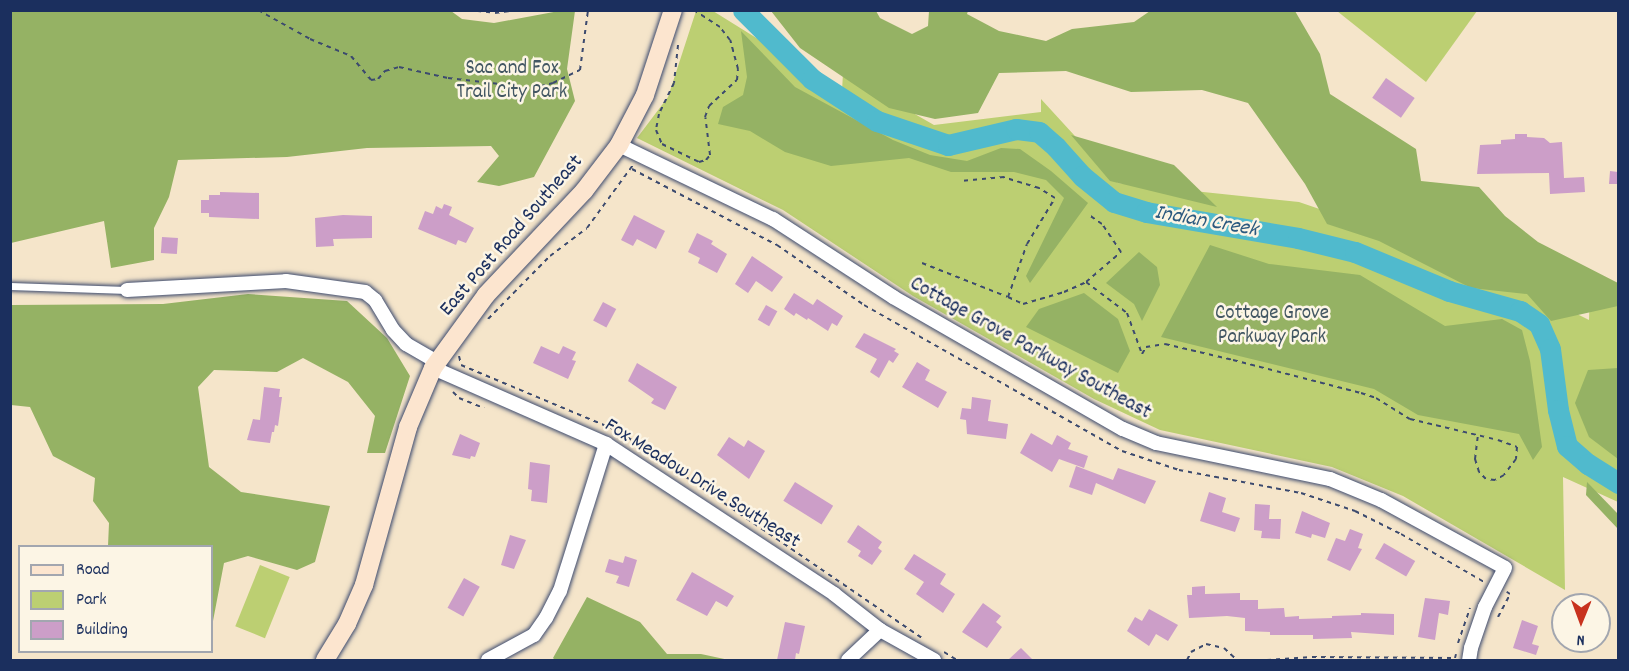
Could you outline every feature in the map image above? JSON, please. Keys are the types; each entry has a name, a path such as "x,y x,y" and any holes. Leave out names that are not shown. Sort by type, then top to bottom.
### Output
{"main road":[{"name":"East Post Road Southeast","path":"325,660 347,624 364,585 408,427 435,365 486,295 578,199 619,145 672,37 673,10"}],"street":[{"name":"Cottage Grove Parkway Southeast","path":"619,145 773,219 893,297 1124,429 1156,443 1330,479 1380,500 1505,568 1485,607 1469,660"},
{"name":"Fox Meadow Drive Southeast","path":"128,290 286,281 365,292 375,300 393,330 406,344 435,365 606,444 834,594 879,630 937,654"},
{"path":"488,660 534,635 546,618 560,591 606,444"},
{"path":"848,660 879,630"}],"lane":[{"path":"10,286 128,290"}],"path":[{"path":"258,10 310,39 351,56 371,80 378,79 386,70 399,67 448,78 500,84 523,91 553,83 580,70 588,10"},
{"path":"468,10 495,13 516,10"},
{"path":"672,37 674,83 659,114 656,130 662,144 699,162 706,160 710,155 705,128 709,106 736,80 738,69 730,40 714,22 694,10"},
{"path":"486,321 550,256 587,228 632,169 634,162"},
{"path":"632,169 758,234 864,305 1122,451 1179,470 1301,493 1355,511 1484,580 1479,590"},
{"path":"960,181 1004,177 1039,188 1054,198 1028,244 1008,297"},
{"path":"922,263 1023,304 1042,300 1086,282 1121,252 1102,224 1089,215"},
{"path":"1086,282 1127,313 1142,354 1146,347 1166,344 1233,360 1361,393 1376,398 1410,419 1478,435 1517,447 1516,459 1504,475 1495,480 1486,478 1479,472 1475,459 1478,435"},
{"path":"462,351 459,357 461,365 620,432 930,643"},
{"path":"452,387 451,390 459,398 484,408"},
{"path":"1498,617 1510,594 1504,591"},
{"path":"1267,660 1334,657 1455,658 1465,618 1474,600"},
{"path":"1186,660 1191,652 1206,644 1224,648 1237,660"},
{"path":"937,654 957,660"}],"green space":[{"name":"Sac and Fox Trail City Park","path":"11,11 451,11 462,19 494,23 559,11 575,11 567,69 575,101 534,177 499,186 477,182 499,156 491,146 367,148 287,157 178,160 169,197 154,228 154,260 111,268 104,221 11,243"},
{"name":"Cottage Grove Parkway Park","path":"696,11 713,11 842,91 843,73 934,125 1041,112 1041,99 1118,183 1299,202 1471,261 1589,320 1590,286 1618,286 1618,502 1563,477 1565,590 1403,496 1332,467 1160,430 1094,399 913,296 783,210 637,138 668,97"},
{"path":"771,11 876,11 880,18 912,34 928,26 929,11 968,11 967,14 999,31 1046,41 1072,29 1134,22 1150,11 1295,11 1320,54 1330,94 1416,149 1421,181 1479,187 1505,216 1538,242 1618,283 1618,306 1551,321 1527,294 1471,288 1379,241 1327,224 1305,184 1248,103 1202,90 1131,92 1066,71 999,73 978,113 935,119 889,108 800,48"},
{"path":"1337,11 1477,11 1426,82"},
{"path":"741,31 795,87 893,140 930,155 967,161 1001,148 1020,149 1051,171 1088,203 1030,283 1026,276 1064,198 1046,180 1014,172 951,172 909,158 831,166 785,152 750,131 718,124 723,107 743,95 747,77"},
{"path":"1071,135 1174,165 1217,207 1110,181"},
{"path":"1210,245 1269,264 1360,275 1445,326 1502,319 1522,330 1530,361 1542,447 1533,460 1519,434 1418,415 1374,389 1161,337"},
{"path":"1139,252 1157,267 1160,285 1142,321 1134,304 1106,283"},
{"path":"1084,293 1118,319 1130,351 1118,373 1026,327 1039,309"},
{"path":"248,294 347,301 387,338 410,376 385,453 367,453 375,416 348,382 303,358 277,372 214,370 198,387 209,467 241,492 330,506 315,562 297,570 248,556 224,563 213,621 213,545 108,545 109,523 93,501 95,478 53,456 30,407 11,405 11,305 163,304"},
{"path":"1618,368 1618,459 1589,437 1575,403 1588,370"},
{"path":"1587,482 1618,514 1618,529 1586,495"},
{"path":"260,565 290,577 265,638 235,626"},
{"path":"587,597 640,622 667,654 701,654 729,660 555,660 553,658"}],"building":[{"path":"1386,78 1415,98 1401,118 1372,98"},
{"path":"1515,134 1544,138 1550,143 1562,142 1564,178 1584,177 1585,192 1550,194 1549,173 1477,174 1480,145 1501,144 1501,140 1515,139"},
{"path":"1610,171 1618,172 1618,184 1609,184"},
{"path":"220,192 259,193 259,219 209,217 209,213 201,213 201,200 209,200 209,195 220,195"},
{"path":"444,204 452,207 449,215 474,228 466,243 458,240 456,245 418,229 425,211 433,214 436,206 442,209"},
{"path":"343,215 372,216 372,238 333,239 334,246 316,247 315,218"},
{"path":"634,215 665,231 656,249 637,239 633,246 621,240"},
{"path":"697,233 713,241 711,244 727,254 717,273 698,263 700,258 688,252"},
{"path":"162,237 178,238 177,254 161,253"},
{"path":"752,256 783,277 772,292 756,281 748,293 735,284"},
{"path":"794,293 813,305 817,299 843,316 837,326 832,323 828,331 808,318 807,320 796,313 794,316 784,309"},
{"path":"603,302 616,309 606,328 593,321"},
{"path":"766,305 777,311 769,326 758,320"},
{"path":"864,333 896,349 894,351 899,354 893,363 889,360 879,378 870,372 877,359 855,347"},
{"path":"541,346 559,354 563,346 576,352 572,360 576,361 568,379 533,363"},
{"path":"917,362 930,370 925,380 947,392 938,408 902,387"},
{"path":"637,363 677,387 665,410 651,403 654,399 628,381"},
{"path":"264,387 280,389 279,397 282,397 278,426 275,425 270,443 247,440 253,419 260,420"},
{"path":"972,397 991,400 988,421 1008,424 1006,439 967,434 966,420 960,419 962,408 971,409"},
{"path":"1031,433 1052,445 1057,435 1071,443 1068,449 1088,456 1084,468 1059,459 1052,472 1020,453"},
{"path":"460,434 480,443 475,457 471,456 470,459 452,455"},
{"path":"729,437 744,447 748,440 765,451 749,479 717,455"},
{"path":"530,462 550,465 547,503 531,501 532,490 528,489"},
{"path":"1076,466 1113,480 1118,468 1156,481 1145,504 1096,483 1092,495 1069,487"},
{"path":"795,482 833,506 822,525 783,501"},
{"path":"1209,492 1226,498 1222,512 1240,518 1235,532 1200,521"},
{"path":"1255,504 1270,505 1269,519 1281,519 1280,539 1261,538 1262,531 1254,530"},
{"path":"1302,511 1330,523 1325,538 1312,534 1311,538 1295,533"},
{"path":"858,525 882,542 878,548 882,551 872,565 858,556 861,551 847,542"},
{"path":"1350,529 1363,534 1358,548 1362,549 1350,571 1327,560 1336,538 1345,541"},
{"path":"510,535 526,540 514,569 501,565"},
{"path":"1384,543 1415,561 1406,577 1375,559"},
{"path":"914,554 946,574 940,584 955,594 943,613 916,594 924,582 904,569"},
{"path":"625,556 637,560 629,587 616,583 619,576 605,572 609,559 623,563"},
{"path":"692,572 734,596 727,607 716,601 707,616 676,600"},
{"path":"464,578 480,587 463,616 448,608"},
{"path":"1205,586 1205,594 1240,593 1240,600 1258,600 1258,609 1284,608 1285,617 1299,616 1299,619 1332,618 1332,616 1361,615 1361,613 1394,614 1394,635 1351,632 1352,638 1313,639 1313,635 1270,635 1270,632 1245,631 1245,618 1227,616 1189,618 1187,595 1192,595 1192,587"},
{"path":"1425,598 1450,601 1448,615 1439,613 1435,640 1418,637"},
{"path":"983,603 1001,616 996,622 1002,627 987,648 962,632"},
{"path":"1149,609 1178,625 1168,641 1156,634 1149,646 1127,631 1135,617 1142,621"},
{"path":"1522,620 1538,626 1532,644 1539,646 1536,655 1513,648"},
{"path":"785,622 805,626 799,654 796,653 795,660 777,660"},
{"path":"1021,648 1033,660 1008,660"}],"waterway":[{"name":"Indian Creek","path":"743,10 812,79 877,121 948,145 1016,129 1039,132 1082,176 1114,202 1146,212 1298,238 1355,252 1449,291 1520,311 1539,324 1550,349 1558,410 1567,446 1588,464 1618,483"}]}
